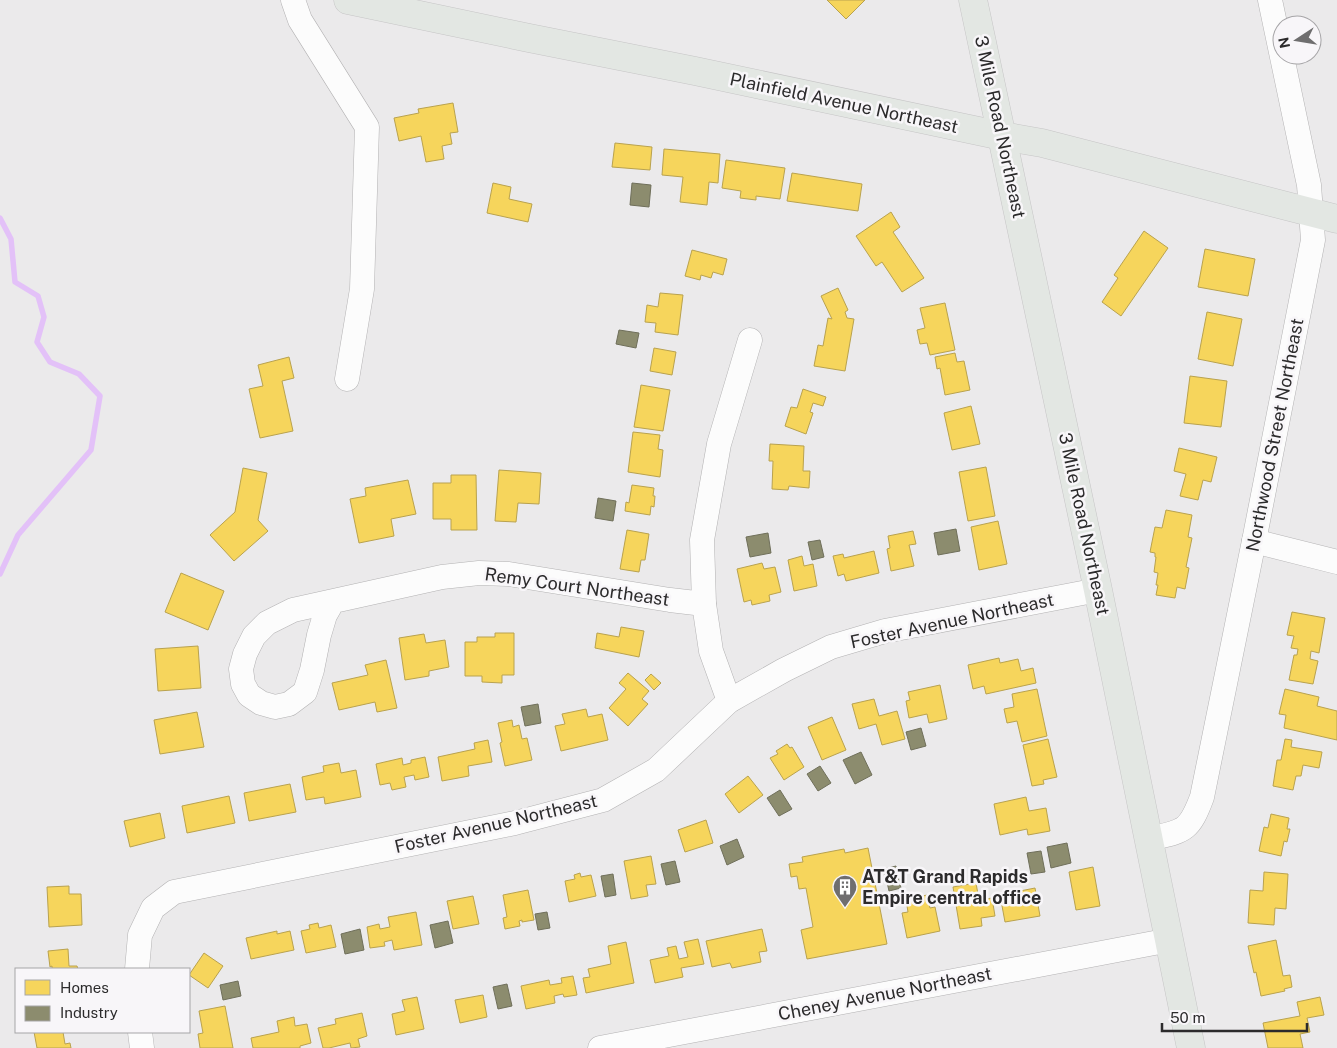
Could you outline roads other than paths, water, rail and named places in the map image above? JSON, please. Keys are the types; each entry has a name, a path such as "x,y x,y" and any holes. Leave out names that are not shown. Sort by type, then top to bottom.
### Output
{"main road":[{"name":"Plainfield Avenue Northeast","path":"348,0 1042,144 1324,216"},
{"name":"3 Mile Road Northeast","path":"973,0 1098,590 1191,1048"}],"street":[{"path":"293,0 300,20 368,127 362,289 348,379"},
{"name":"Northwood Street Northeast","path":"1149,839 1176,833 1186,828 1195,816 1202,797 1313,240 1324,216 1309,185 1270,0"},
{"path":"729,701 711,651 704,604 702,540 719,444 750,340"},
{"path":"1254,541 1337,562"},
{"name":"Remy Court Northeast","path":"333,601 324,615 318,635 312,670 305,692 289,704 275,707 261,704 249,695 243,684 241,669 254,636 267,623 293,610 333,601 442,577 479,573 510,574 704,604"},
{"name":"Foster Avenue Northeast","path":"137,968 140,935 154,908 174,892 515,823 603,800 656,770 729,701 784,670 831,647 885,631 1098,590"},
{"name":"Cheney Avenue Northeast","path":"600,1048 1170,940"},
{"path":"140,1033 142,1048"}],"waterway":[{"path":"0,218 11,239 15,282 38,296 44,317 37,342 50,362 79,374 100,396 91,450 18,535 0,574"}],"place":[{"name":"AT&T Grand Rapids Empire central office","path":"845,908"}]}
